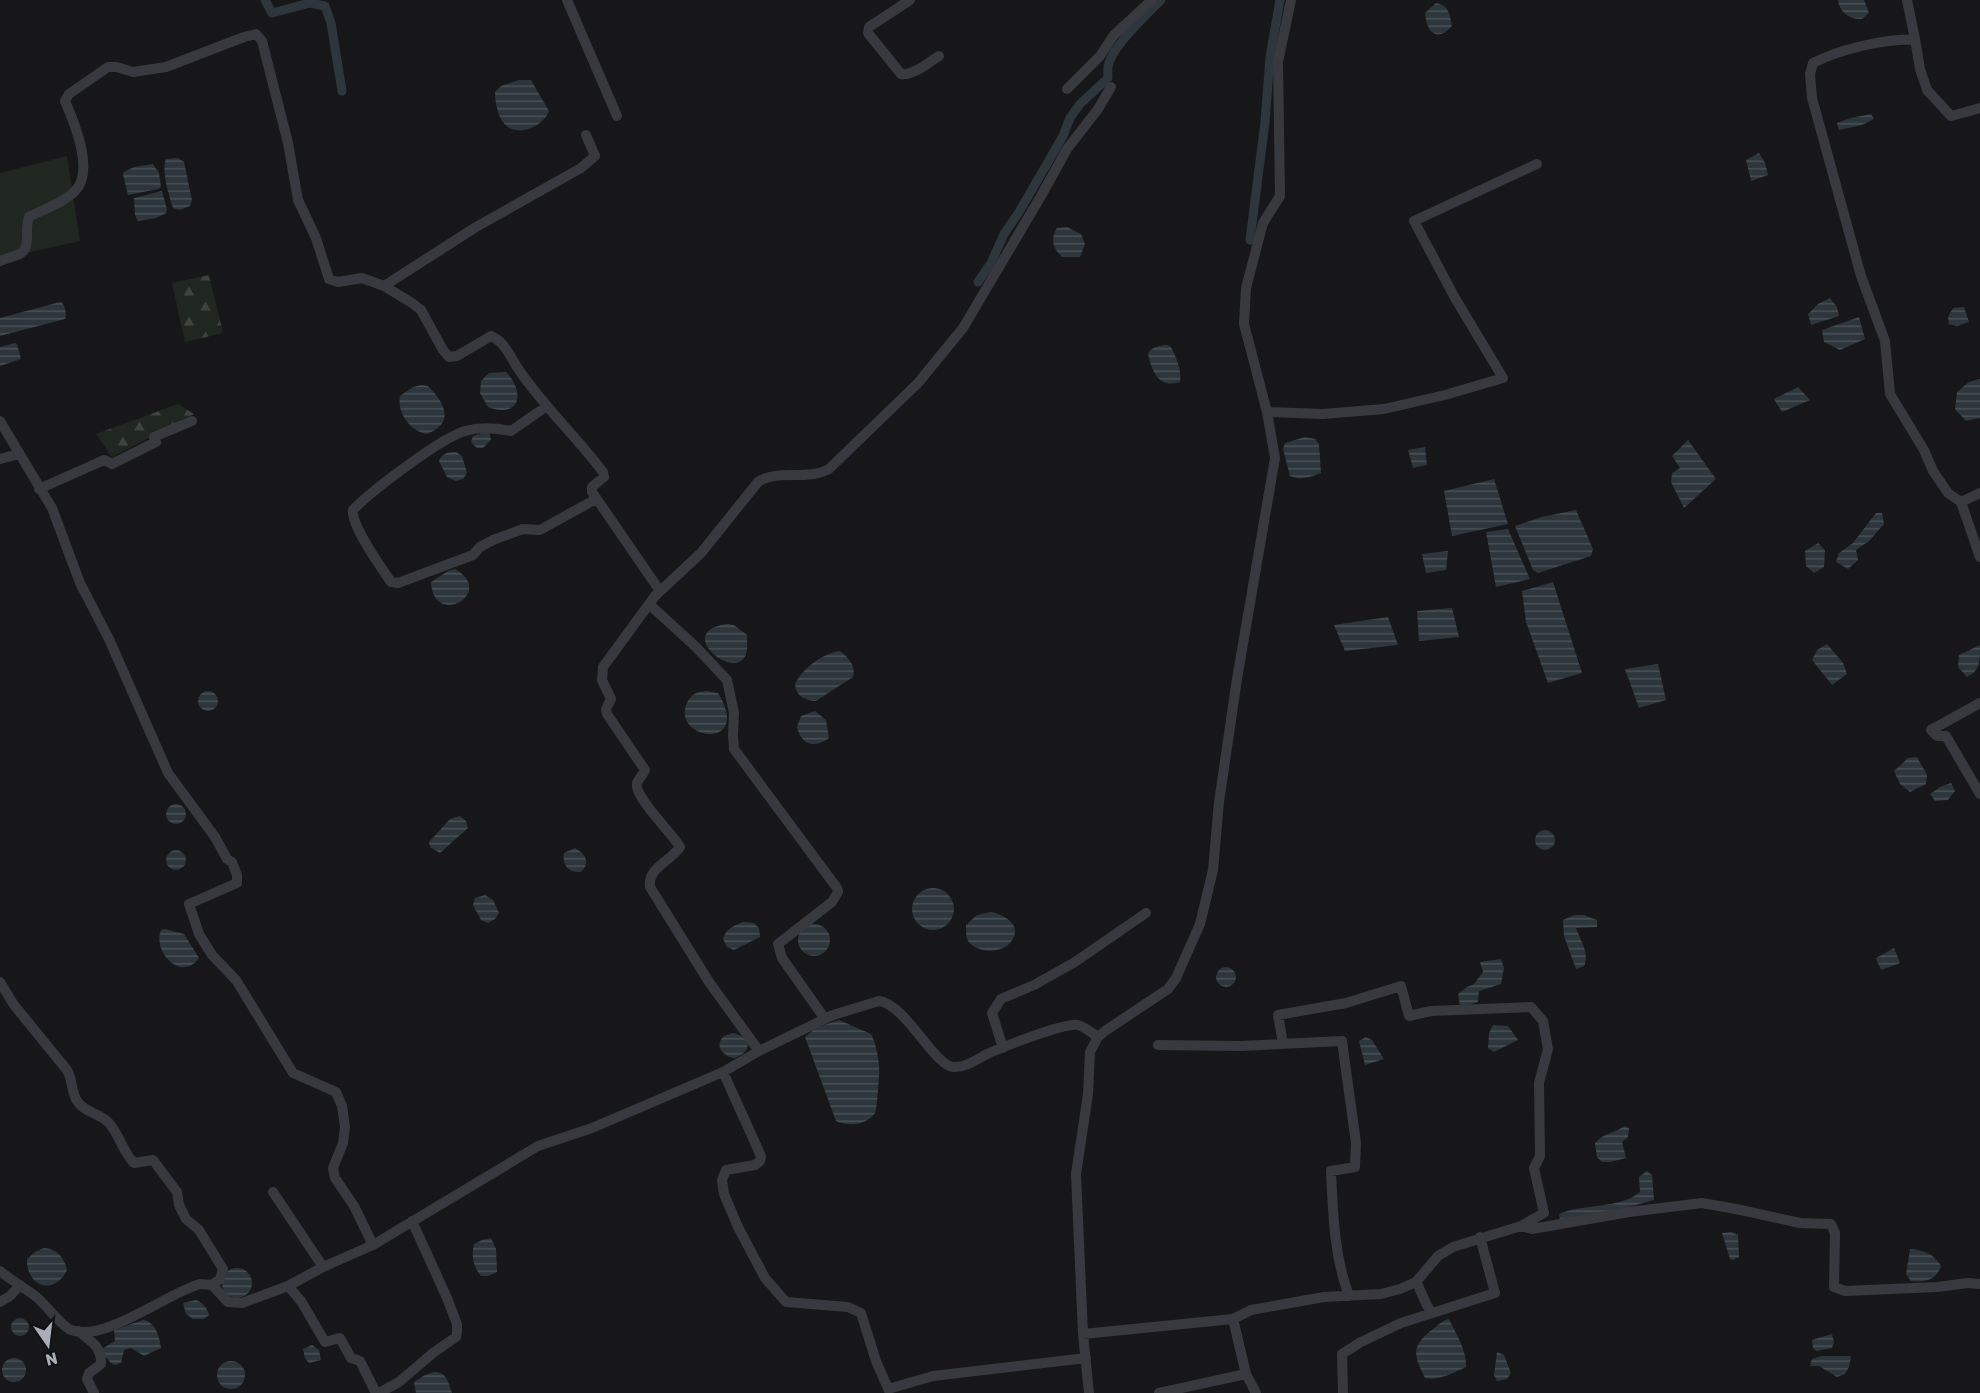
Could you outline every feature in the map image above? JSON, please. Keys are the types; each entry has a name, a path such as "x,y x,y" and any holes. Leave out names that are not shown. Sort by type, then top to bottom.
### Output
{"street":[{"path":"567,0 617,116"},
{"path":"910,0 869,27 868,33 904,75 912,73 939,56"},
{"path":"1067,89 1100,56 1114,35 1152,0"},
{"path":"1089,1393 1083,1334 1076,1174 1088,1094 1090,1052 1094,1035 1168,989 1184,966 1200,924 1213,870 1237,679 1275,458 1267,412 1244,324 1246,288 1263,224 1280,195 1278,62 1290,0"},
{"path":"1907,0 1920,69 1927,90 1951,116 1980,108"},
{"path":"0,261 24,251 27,247 29,217 67,198 80,183 83,151 65,101 69,94 108,67 117,67 132,72 166,67 256,34 262,41 288,143 298,200 316,238 327,276 336,282 362,278 384,286 421,310 442,350 449,357 457,356 487,338 494,337 501,343 530,386 604,473 604,477 592,487 592,492 660,591"},
{"path":"1915,39 1889,40 1827,56 1813,63 1810,85 1861,276 1885,341 1890,394 1924,450 1933,471 1948,493 1961,502 1980,557"},
{"path":"759,1051 709,982 650,887 649,881 653,873 680,847 642,799 637,783 645,770 607,714 606,709 611,699 602,680 603,668 649,604 701,553 749,490 758,482 769,477 822,473 829,469 918,383 963,328 1067,149 1098,109 1111,87"},
{"path":"384,286 476,227 581,168 595,156 586,135"},
{"path":"1267,412 1323,414 1384,409 1445,395 1503,378 1455,298 1414,221 1537,164"},
{"path":"547,406 511,431 493,428 476,429 455,435 441,443 353,510 352,515 360,531 391,582 398,583 473,555 480,547 493,540 523,530 540,530 596,499"},
{"path":"0,421 52,508 80,583 109,639 168,773 208,827 227,859 232,862 237,875 237,883 189,904 200,934 212,956 236,980 293,1073 336,1092 342,1106 345,1127 343,1143 333,1168 335,1178 354,1206 373,1245"},
{"path":"39,489 104,460 112,464 156,442 154,437 192,421"},
{"path":"0,459 20,454"},
{"path":"1961,502 1980,493"},
{"path":"649,604 696,647 727,680 734,713 734,749 837,888 838,892 832,902 778,944 782,957 825,1019"},
{"path":"1980,703 1931,730 1937,736 1946,736 1980,794"},
{"path":"1003,1048 992,1013 1001,999 1034,985 1075,962 1146,913"},
{"path":"0,982 14,1005 72,1077 77,1101 92,1114 109,1122 134,1163 153,1160 171,1182 177,1192 179,1205 186,1219 199,1230 223,1269 220,1278 212,1285 192,1286 128,1318 104,1328 84,1332 64,1325 51,1310 0,1271"},
{"path":"1083,1334 1233,1319 1251,1310 1324,1297 1380,1294 1416,1282 1438,1256 1453,1246 1521,1226 1544,1213 1534,1168 1540,1156 1539,1083 1548,1049 1543,1021 1531,1007 1431,1011 1409,1016 1401,986 1346,1003 1278,1014 1283,1044"},
{"path":"212,1285 222,1297 233,1304 242,1303 288,1286 323,1267 373,1245 538,1146 592,1128 723,1072 759,1051 825,1019 860,1006 884,1001 914,1028 943,1063 955,1068 1045,1032 1069,1025 1080,1025 1094,1035"},
{"path":"1158,1045 1342,1041 1356,1143 1354,1167 1330,1171 1334,1233 1349,1296"},
{"path":"723,1072 761,1156 760,1161 755,1165 726,1170 722,1180 724,1194 738,1227 765,1278 786,1302 848,1307 861,1313 876,1361 889,1391 933,1376 1086,1358"},
{"path":"273,1192 323,1267"},
{"path":"1521,1226 1532,1229 1629,1212 1702,1203 1800,1223 1831,1224 1835,1233 1833,1287 1838,1290 1980,1284"},
{"path":"288,1286 301,1300 325,1342 340,1338 351,1359 360,1361 378,1393 399,1382 458,1332 458,1324 412,1221"},
{"path":"1343,1393 1342,1353 1401,1323 1495,1293 1480,1237"},
{"path":"1416,1282 1421,1289 1424,1303 1432,1313"},
{"path":"0,1302 20,1286"},
{"path":"1233,1319 1246,1374 1256,1393"},
{"path":"78,1331 95,1345 100,1356 100,1364 89,1373 87,1379 94,1393"},
{"path":"1159,1393 1246,1374"}],"green space":[{"path":"67,156 80,241 0,259 0,173"},
{"path":"209,275 223,333 185,342 172,283"},
{"path":"178,404 194,414 112,457 96,434"}],"shaded area":[{"path":"1838,0 1864,0 1869,13 1862,19 1849,17 1840,8"},
{"path":"1436,3 1446,8 1452,26 1441,34 1433,33 1427,25 1425,13"},
{"path":"519,80 531,80 549,111 538,125 526,130 508,127 499,116 496,106 495,92 501,86"},
{"path":"1871,114 1874,119 1862,125 1839,130 1837,123"},
{"path":"1759,153 1768,175 1751,181 1746,160"},
{"path":"178,158 184,162 192,200 190,206 180,210 173,208 164,169 166,159"},
{"path":"153,164 159,173 161,187 128,195 124,172 134,167"},
{"path":"162,191 166,213 156,218 138,221 135,215 134,198"},
{"path":"1067,227 1081,234 1085,244 1080,257 1062,257 1056,250 1053,240 1057,228"},
{"path":"1830,298 1837,307 1839,316 1811,325 1808,314 1818,304"},
{"path":"60,302 65,309 65,319 0,336 0,318"},
{"path":"1964,307 1969,322 1957,326 1949,324 1948,317 1953,308"},
{"path":"1859,317 1865,339 1840,350 1824,342 1822,330"},
{"path":"15,343 21,359 0,366 0,347"},
{"path":"1167,345 1171,347 1177,359 1180,373 1180,382 1173,384 1162,381 1154,373 1148,354 1156,347"},
{"path":"506,372 516,388 516,402 506,410 488,407 480,393 481,381 489,373"},
{"path":"1980,379 1980,418 1966,421 1955,409 1957,392 1969,382"},
{"path":"428,386 434,392 444,412 442,424 427,434 410,425 403,415 400,402 400,396 413,387"},
{"path":"1798,387 1810,400 1782,412 1774,399"},
{"path":"489,431 491,440 483,448 477,448 471,442 473,436"},
{"path":"1305,437 1315,439 1319,444 1321,473 1306,478 1290,476 1283,449 1285,443"},
{"path":"1688,440 1716,479 1684,508 1671,482 1672,473 1680,468 1672,456"},
{"path":"1425,447 1427,465 1413,468 1408,450"},
{"path":"456,452 462,456 467,473 463,479 456,481 447,477 439,461 442,456"},
{"path":"1494,479 1508,524 1452,536 1444,491"},
{"path":"1576,510 1593,549 1591,556 1538,573 1533,570 1515,526 1542,517"},
{"path":"1876,513 1882,513 1884,524 1869,541 1856,550 1858,560 1848,569 1836,562 1839,553 1853,543"},
{"path":"1508,529 1530,579 1496,587 1486,532"},
{"path":"1818,543 1825,550 1824,567 1814,573 1806,566 1805,551"},
{"path":"1448,551 1446,570 1426,573 1422,554"},
{"path":"455,569 466,578 469,588 466,596 460,602 451,605 442,603 434,596 431,582"},
{"path":"1553,582 1582,673 1548,683 1526,622 1522,591"},
{"path":"1452,608 1459,637 1419,641 1417,611"},
{"path":"1388,617 1398,645 1345,651 1334,625"},
{"path":"727,624 734,625 747,635 747,652 740,662 731,663 721,660 706,644 705,636 712,629"},
{"path":"1827,644 1843,663 1847,674 1832,685 1812,660 1817,650"},
{"path":"1980,645 1978,665 1975,672 1967,677 1958,667 1959,655"},
{"path":"840,651 851,662 854,669 853,677 816,701 799,695 795,685 802,673 820,658"},
{"path":"1658,664 1666,700 1639,708 1625,669"},
{"path":"204,691 212,691 218,697 218,705 212,711 204,711 198,705 198,697"},
{"path":"706,691 718,693 726,712 726,725 720,732 710,734 699,732 690,725 685,716 690,697"},
{"path":"815,711 826,720 829,738 814,744 802,738 797,727 801,716"},
{"path":"1917,757 1927,775 1926,784 1910,792 1900,784 1894,771 1908,758"},
{"path":"1951,783 1955,791 1948,800 1935,801 1930,794"},
{"path":"172,804 180,804 186,810 186,818 180,824 172,824 166,818 166,810"},
{"path":"460,816 466,821 468,828 440,853 430,847 429,842 450,819"},
{"path":"1545,830 1552,833 1555,840 1552,847 1545,850 1538,847 1535,840 1538,833"},
{"path":"575,848 586,859 586,865 581,872 569,870 564,861 564,853"},
{"path":"172,850 180,850 186,856 186,864 180,870 172,870 166,864 166,856"},
{"path":"933,888 948,894 954,909 948,924 933,930 918,924 912,909 918,894"},
{"path":"485,895 493,900 499,913 488,923 481,920 473,905 475,898"},
{"path":"991,912 1008,919 1015,932 1005,947 987,951 970,944 967,939 966,925 977,915"},
{"path":"1574,915 1584,915 1597,920 1597,927 1576,928 1584,947 1586,961 1584,966 1576,969 1564,936 1563,920"},
{"path":"743,922 754,923 759,928 760,937 734,950 727,947 723,939 726,933 733,926"},
{"path":"814,924 825,929 830,940 825,951 814,956 803,951 798,940 803,929"},
{"path":"161,930 184,934 199,958 192,965 177,966 164,955 159,938"},
{"path":"1894,948 1900,963 1881,970 1876,958"},
{"path":"1501,959 1504,968 1501,984 1479,991 1478,1002 1460,1005 1458,994 1474,984 1483,972 1480,962"},
{"path":"1226,967 1233,970 1236,977 1233,984 1226,987 1219,984 1216,977 1219,970"},
{"path":"839,1020 871,1034 877,1054 879,1075 876,1110 872,1117 857,1124 836,1121 805,1037 816,1028"},
{"path":"1493,1025 1508,1026 1518,1040 1494,1052 1488,1048 1489,1033"},
{"path":"733,1033 744,1038 748,1045 744,1052 734,1058 723,1053 720,1046 724,1036"},
{"path":"1366,1037 1372,1040 1384,1059 1365,1065 1359,1041"},
{"path":"1625,1126 1629,1128 1628,1137 1622,1142 1626,1158 1602,1162 1597,1157 1595,1143"},
{"path":"1647,1171 1652,1175 1654,1200 1621,1209 1560,1220 1559,1214 1568,1211 1611,1204 1631,1198 1640,1192 1639,1177"},
{"path":"1731,1232 1738,1235 1739,1257 1733,1260 1730,1259 1722,1233"},
{"path":"491,1238 496,1249 497,1272 481,1276 473,1261 474,1244"},
{"path":"44,1248 59,1254 67,1270 56,1283 49,1285 36,1282 28,1269 27,1259"},
{"path":"1910,1249 1924,1252 1935,1258 1941,1266 1933,1278 1925,1281 1911,1281 1906,1274"},
{"path":"237,1268 247,1273 252,1283 247,1293 237,1298 227,1293 222,1283 227,1273"},
{"path":"196,1300 206,1308 209,1315 204,1319 193,1319 186,1314 183,1303"},
{"path":"20,1318 26,1321 29,1327 26,1333 20,1336 14,1333 11,1327 14,1321"},
{"path":"1449,1319 1463,1349 1466,1367 1441,1377 1425,1378 1416,1356 1418,1346 1426,1335"},
{"path":"143,1320 154,1326 161,1348 144,1356 131,1348 124,1350 121,1363 115,1365 111,1363 102,1349 115,1341 114,1330"},
{"path":"1832,1334 1834,1342 1832,1348 1816,1351 1813,1348 1812,1340"},
{"path":"312,1345 319,1350 321,1360 309,1363 303,1349"},
{"path":"1497,1352 1504,1355 1511,1373 1507,1379 1497,1381 1494,1375"},
{"path":"1822,1356 1851,1356 1845,1374 1837,1377 1819,1366 1810,1366 1812,1359"},
{"path":"14,1358 22,1362 26,1370 22,1378 14,1382 6,1378 2,1370 6,1362"},
{"path":"231,1361 241,1365 245,1375 241,1385 231,1389 221,1385 217,1375 221,1365"},
{"path":"434,1372 444,1376 452,1393 416,1393 414,1382"}],"waterway":[{"path":"265,0 272,13 310,3 325,6 331,23 342,91"},
{"path":"978,282 1063,136 1070,118 1080,104 1108,78 1108,65 1112,55 1161,0"},
{"path":"1250,240 1265,122 1270,57 1280,0"}]}
